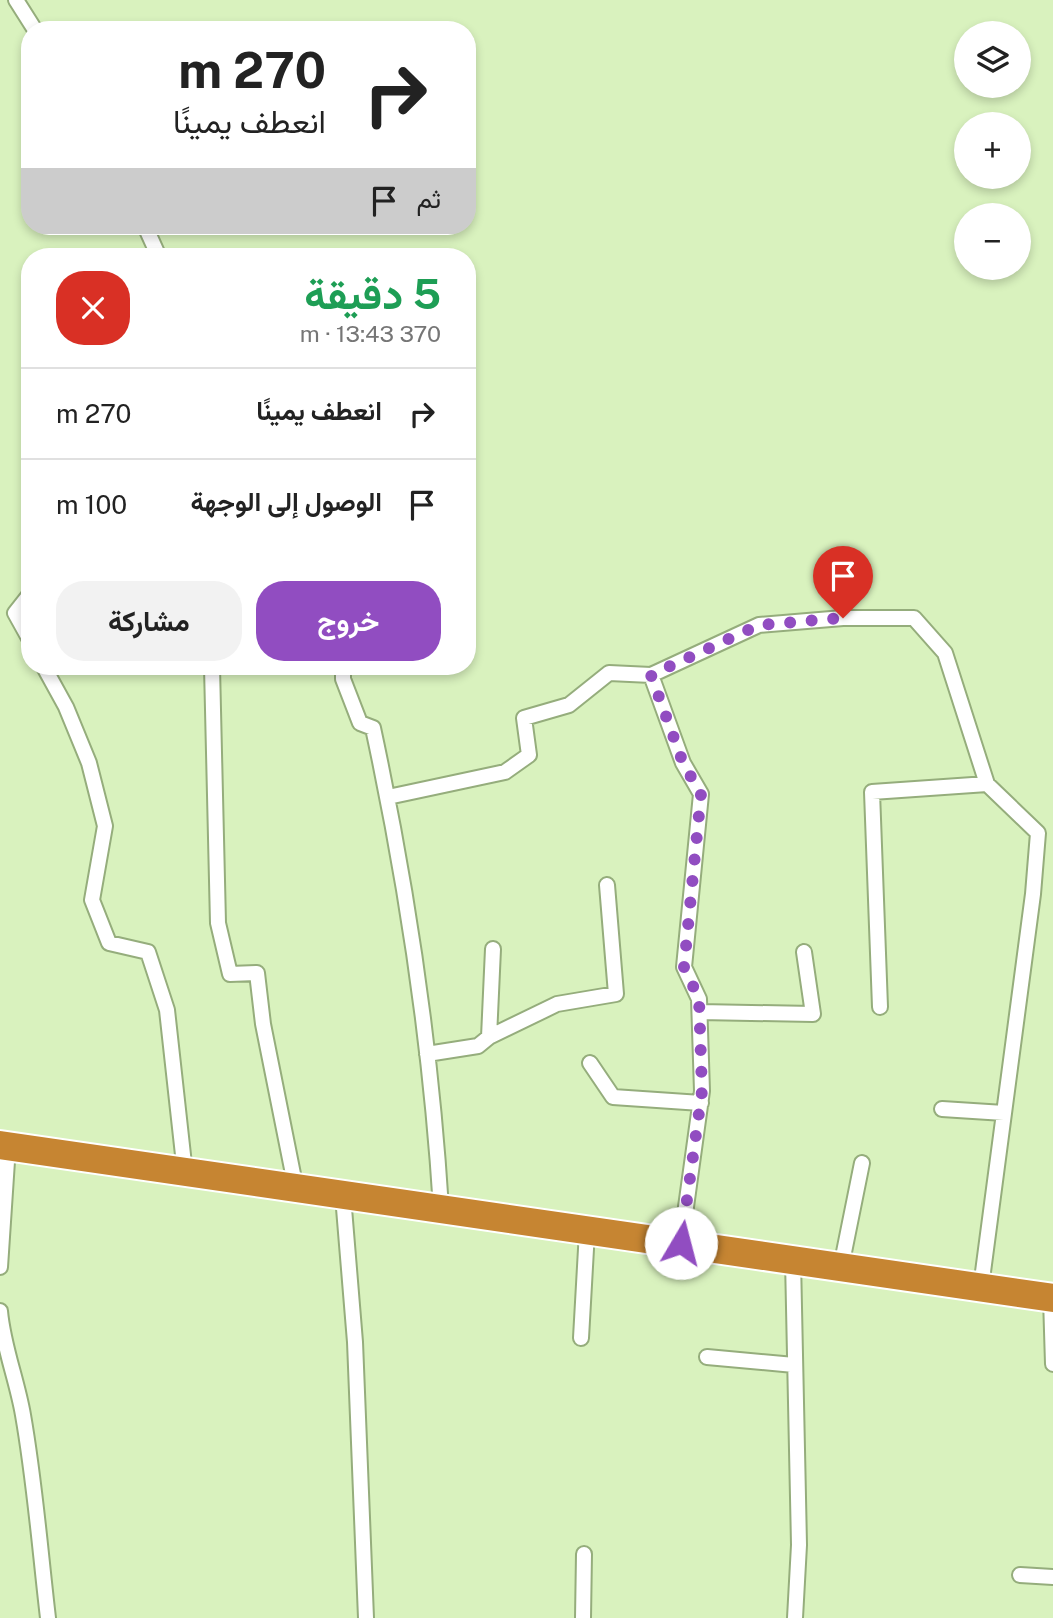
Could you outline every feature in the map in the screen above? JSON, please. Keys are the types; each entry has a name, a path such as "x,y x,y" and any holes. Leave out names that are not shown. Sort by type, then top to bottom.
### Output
{"highway":[{"path":"4,1146 1052,1298"}],"street":[{"path":"16,0 29,21"},
{"path":"21,605 15,613 21,624"},
{"path":"388,797 505,772 529,755 524,718 569,705 609,673 651,675 759,625 843,618 914,618 945,653 987,784 1038,833 981,1287"},
{"path":"48,675 66,707 89,762 105,826 92,900 109,943 148,952 167,1010 185,1173"},
{"path":"212,675 218,923 230,974 257,973 263,1024 296,1189"},
{"path":"342,675 360,723 373,728 388,797 420,993 441,1208"},
{"path":"651,675 683,763 701,794 684,967 699,999 701,1102 681,1243"},
{"path":"880,1007 872,792 987,784"},
{"path":"427,1054 478,1046 489,1037 557,1004 616,994 607,885"},
{"path":"489,1037 492,949"},
{"path":"699,1012 813,1014 804,952"},
{"path":"590,1063 613,1097 701,1102"},
{"path":"942,1110 1004,1113"},
{"path":"0,1266 4,1146"},
{"path":"841,1267 862,1163"},
{"path":"343,1196 355,1342 366,1618"},
{"path":"582,1338 587,1231"},
{"path":"793,1260 799,1545 795,1618"},
{"path":"1052,1298 1053,1364"},
{"path":"0,1311 2,1329 16,1377 30,1458 48,1618"},
{"path":"707,1357 794,1365"},
{"path":"583,1618 584,1554"},
{"path":"1020,1575 1053,1577"}],"route":[{"path":"681,1243 702,1091 699,999 684,967 701,794 683,763 651,675 759,625 843,618"}]}
